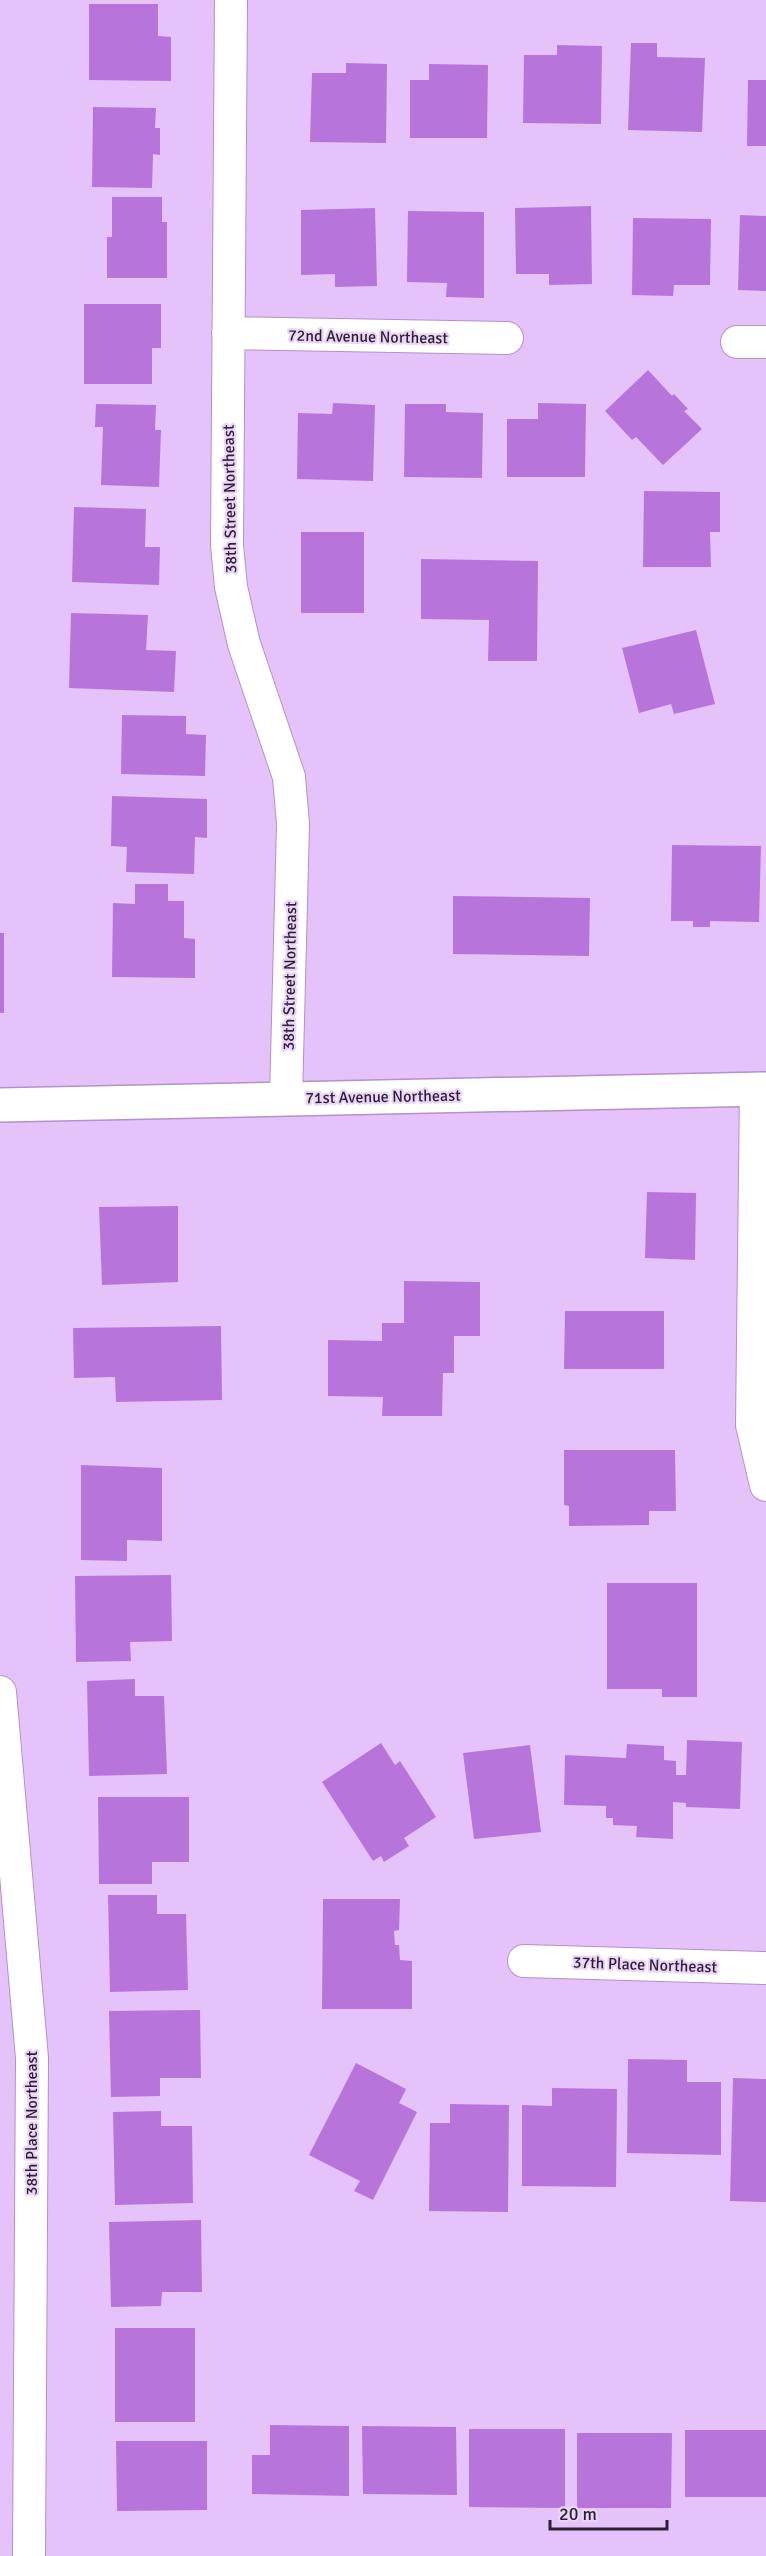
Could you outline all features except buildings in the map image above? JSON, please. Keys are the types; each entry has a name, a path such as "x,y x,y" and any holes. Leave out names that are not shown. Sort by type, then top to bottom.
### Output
{"street":[{"name":"38th Street Northeast","path":"231,0 227,545 231,587 244,644 289,777 292,824 286,1098"},
{"name":"72nd Avenue Northeast","path":"228,333 507,338"},
{"name":"71st Avenue Northeast","path":"0,1105 761,1089"},
{"path":"761,1089 752,1425 766,1485"},
{"name":"38th Place Northeast","path":"0,1692 32,2058 29,2556"},
{"name":"37th Place Northeast","path":"524,1961 766,1968"}]}
